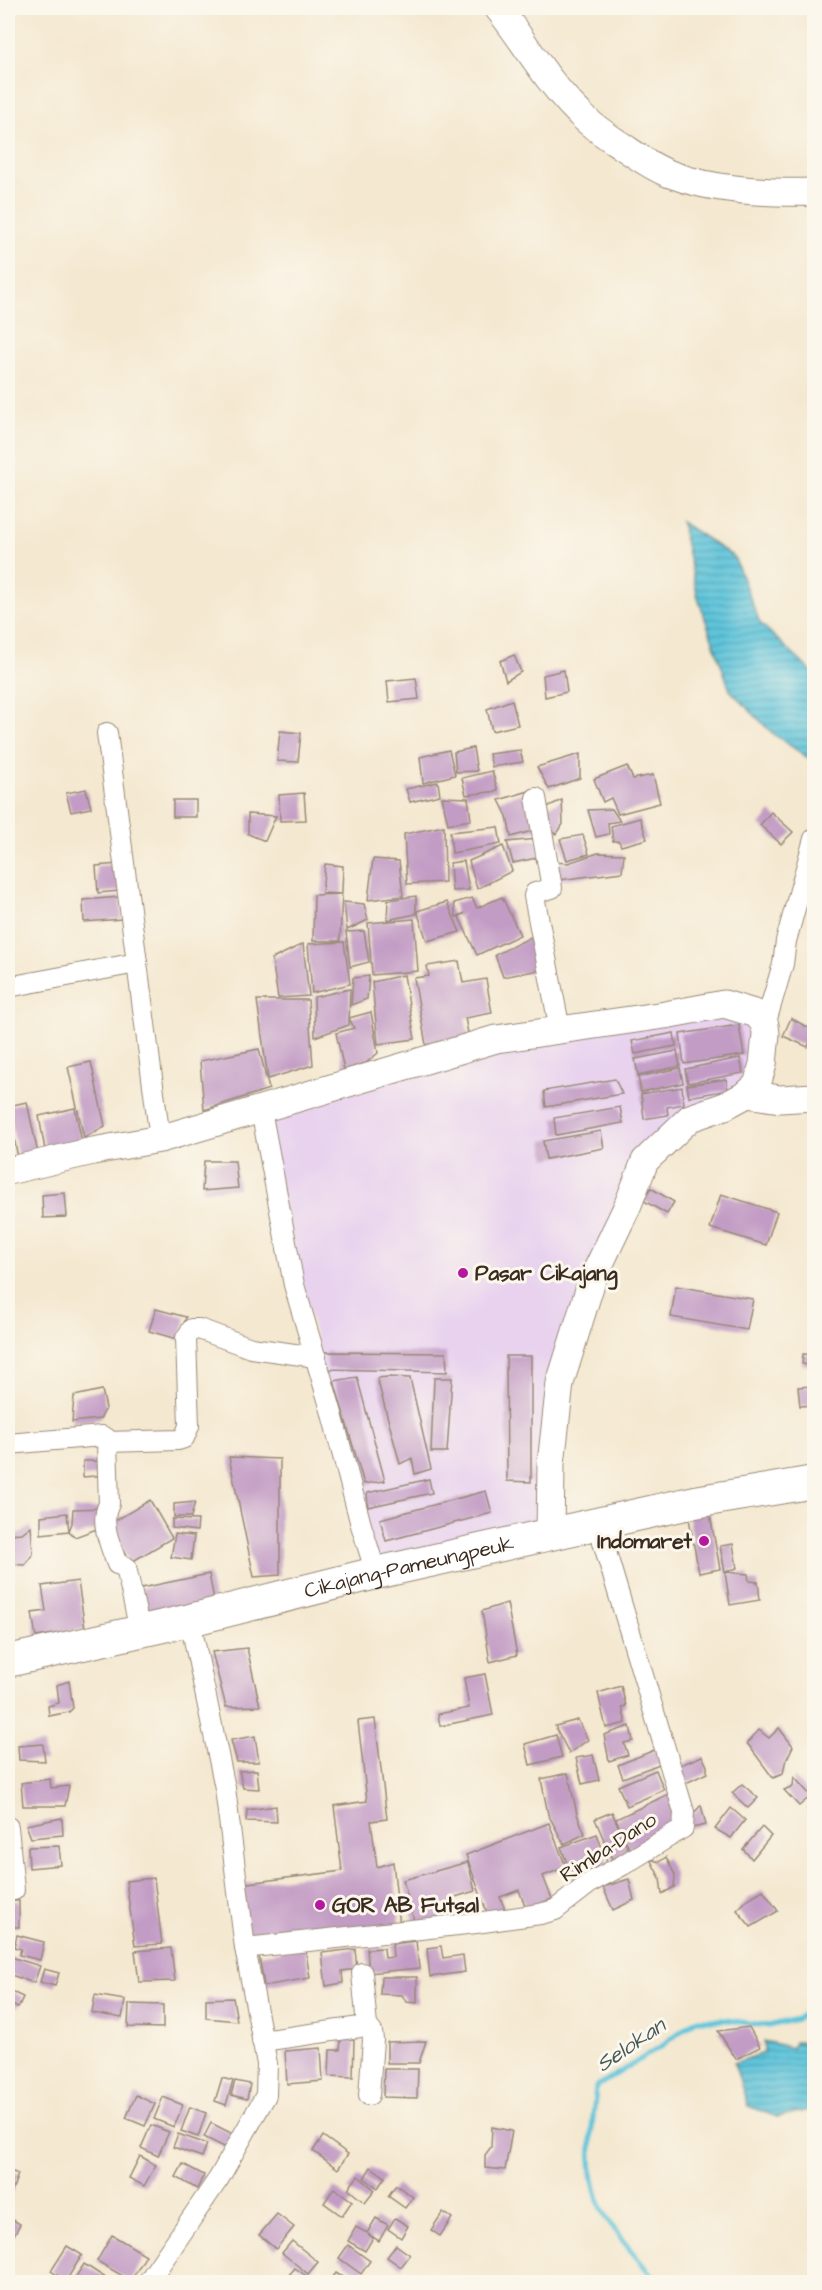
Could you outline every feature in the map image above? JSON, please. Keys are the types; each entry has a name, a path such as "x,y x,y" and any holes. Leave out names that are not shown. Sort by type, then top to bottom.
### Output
{"main road":[{"name":"Cikajang-Pameungpeuk","path":"8,1661 190,1620 376,1573 695,1502 814,1482"}],"street":[{"path":"498,8 549,79 579,114 641,159 668,174 699,183 787,192 814,192"},
{"path":"107,733 160,1139"},
{"path":"536,798 552,888 536,893 534,896 560,1030"},
{"path":"550,1535 551,1464 560,1383 592,1280 627,1207 645,1161 690,1118 725,1106 747,1094 757,1085 763,1064 765,1025 783,964 786,941 814,838"},
{"path":"8,987 137,963"},
{"path":"8,1171 93,1151 160,1139 496,1039 665,1015 724,1004 757,1014 765,1025"},
{"path":"747,1094 780,1099 814,1097"},
{"path":"261,1110 294,1285 376,1573"},
{"path":"107,1442 184,1438 189,1426 186,1338 192,1329 199,1329 251,1348 316,1357"},
{"path":"8,1444 102,1436 106,1438 109,1504 105,1511 108,1538 117,1564 126,1567 140,1631"},
{"name":"Rimba-Dano","path":"245,1948 476,1923 555,1910 591,1882 683,1828 684,1812 603,1542 602,1523"},
{"path":"148,2283 219,2178 266,2095 267,2064 245,1948 225,1788 190,1620"},
{"path":"8,1827 14,1890"},
{"path":"362,1973 367,2026 372,2032 373,2040 369,2095"},
{"path":"262,2040 367,2026"}],"shaded area":[{"name":"Pasar Cikajang","path":"757,1014 763,1064 645,1161 560,1383 550,1535 376,1573 361,1525 261,1110 496,1039"}],"water":[{"path":"681,522 734,557 760,623 814,674 814,762 772,733 730,690 698,598"},
{"path":"764,2041 792,2048 794,2042 803,2042 814,2049 813,2109 777,2117 748,2106 734,2063 764,2053"}],"building":[{"path":"514,655 521,672 506,681 500,661"},
{"path":"564,670 567,692 545,697 543,675"},
{"path":"416,678 419,699 389,702 387,681"},
{"path":"512,700 518,725 492,731 487,709"},
{"path":"280,731 301,733 298,762 277,761"},
{"path":"473,748 477,771 456,772 454,752"},
{"path":"449,750 455,775 423,783 420,757"},
{"path":"520,750 523,762 492,767 489,754"},
{"path":"580,754 580,778 549,789 537,767"},
{"path":"627,766 633,779 653,775 660,803 618,814 611,798 603,802 594,779"},
{"path":"492,771 498,791 466,795 462,778"},
{"path":"438,782 440,795 410,802 406,789"},
{"path":"86,789 91,808 71,812 66,793"},
{"path":"529,791 539,829 511,837 507,816 499,800"},
{"path":"304,793 306,820 280,821 279,795"},
{"path":"442,797 468,798 471,820 448,824"},
{"path":"173,800 196,800 196,817 173,817"},
{"path":"562,800 563,824 557,834 547,829 547,807"},
{"path":"612,809 620,821 608,823 609,834 596,837 588,810"},
{"path":"771,812 793,832 781,844 760,825"},
{"path":"248,814 276,816 265,841 248,834"},
{"path":"640,818 647,839 621,846 619,841 613,841 611,826"},
{"path":"444,826 445,882 407,884 404,834"},
{"path":"498,827 501,844 452,853 450,832"},
{"path":"583,835 589,854 567,860 560,839"},
{"path":"537,839 541,857 513,863 507,842"},
{"path":"503,846 512,871 477,889 469,861"},
{"path":"598,853 624,854 622,872 559,880 553,862 568,863"},
{"path":"373,859 399,861 403,896 368,900"},
{"path":"464,861 469,890 452,891 450,863"},
{"path":"118,864 120,891 98,893 96,866"},
{"path":"325,864 343,866 340,941 313,941 314,895 341,894 322,893"},
{"path":"416,896 416,914 387,920 388,900"},
{"path":"120,897 122,919 84,922 83,900"},
{"path":"502,897 520,935 477,955 459,917 465,913 456,917 454,903 472,898 477,908"},
{"path":"344,902 364,904 368,920 347,930"},
{"path":"447,902 460,932 427,941 417,911"},
{"path":"414,919 418,971 372,975 368,923"},
{"path":"364,931 369,962 350,967 346,932"},
{"path":"537,934 545,969 503,977 495,955"},
{"path":"344,942 350,984 312,993 308,944"},
{"path":"303,944 309,996 278,998 272,959"},
{"path":"459,961 463,983 486,979 492,1013 465,1018 469,1038 426,1045 414,978 429,976 427,966"},
{"path":"404,975 415,1039 378,1044 372,982"},
{"path":"369,976 367,999 351,1005 353,978"},
{"path":"350,989 349,1025 315,1037 314,997"},
{"path":"257,1000 308,1000 313,1065 268,1079"},
{"path":"371,1012 378,1053 366,1063 344,1070 336,1033 354,1028 349,1018"},
{"path":"791,1018 814,1031 808,1047 783,1036"},
{"path":"739,1025 744,1055 684,1064 680,1034"},
{"path":"674,1033 676,1046 635,1054 632,1041"},
{"path":"259,1049 269,1089 204,1110 200,1061"},
{"path":"677,1051 680,1066 638,1075 635,1059"},
{"path":"740,1058 743,1073 688,1083 685,1069"},
{"path":"91,1062 105,1126 84,1138 68,1067"},
{"path":"680,1068 683,1083 641,1092 638,1077"},
{"path":"615,1079 622,1094 546,1107 544,1091"},
{"path":"726,1079 728,1090 689,1097 687,1085"},
{"path":"682,1087 684,1104 667,1107 668,1115 644,1119 641,1094"},
{"path":"27,1102 38,1154 18,1158 8,1106"},
{"path":"620,1107 623,1123 556,1135 554,1118"},
{"path":"75,1108 82,1142 45,1150 39,1116"},
{"path":"601,1131 604,1148 546,1159 543,1141"},
{"path":"204,1161 235,1161 238,1188 202,1191"},
{"path":"651,1188 674,1202 667,1214 644,1201"},
{"path":"65,1193 67,1217 43,1218 42,1195"},
{"path":"721,1194 777,1212 766,1245 710,1228"},
{"path":"676,1286 753,1299 747,1330 671,1317"},
{"path":"156,1309 186,1317 180,1340 149,1331"},
{"path":"325,1352 446,1353 447,1372 328,1369"},
{"path":"803,1354 814,1355 814,1366 802,1364"},
{"path":"506,1356 531,1356 531,1482 507,1481"},
{"path":"357,1377 385,1481 364,1484 334,1381"},
{"path":"377,1378 410,1378 431,1469 415,1474 412,1458 400,1464"},
{"path":"434,1378 452,1378 447,1452 431,1452"},
{"path":"814,1386 814,1405 800,1406 798,1387"},
{"path":"102,1390 106,1408 100,1419 72,1422 74,1396"},
{"path":"229,1457 280,1459 280,1575 254,1577"},
{"path":"83,1461 105,1461 106,1475 83,1477"},
{"path":"429,1479 432,1493 368,1507 367,1493"},
{"path":"486,1491 492,1513 386,1541 380,1519"},
{"path":"150,1500 172,1538 130,1563 108,1525"},
{"path":"195,1502 191,1517 174,1517 174,1504"},
{"path":"105,1508 105,1526 75,1537 69,1531 73,1509"},
{"name":"Indomaret","path":"709,1509 720,1569 699,1573 688,1513"},
{"path":"67,1513 69,1531 41,1534 41,1516"},
{"path":"172,1519 198,1520 197,1531 172,1528"},
{"path":"31,1526 33,1554 25,1565 9,1564 8,1534 22,1533"},
{"path":"175,1534 194,1536 191,1560 171,1557"},
{"path":"733,1544 737,1568 725,1572 720,1546"},
{"path":"725,1572 748,1574 749,1581 758,1582 760,1600 730,1605"},
{"path":"209,1574 215,1605 147,1618 141,1588"},
{"path":"78,1581 85,1629 36,1637 32,1613 46,1611 42,1586"},
{"path":"507,1603 517,1655 490,1662 482,1611"},
{"path":"247,1648 260,1706 226,1707 212,1652"},
{"path":"485,1674 493,1715 440,1726 438,1714 469,1708 464,1678"},
{"path":"69,1681 73,1708 69,1712 49,1716 48,1706 59,1703 57,1685"},
{"path":"621,1686 626,1706 622,1707 626,1723 606,1728 598,1693"},
{"name":"GOR AB Futsal","path":"375,1719 387,1819 371,1821 377,1867 393,1862 400,1926 249,1942 240,1884 342,1871 334,1806 367,1801 358,1721"},
{"path":"578,1720 588,1740 569,1753 555,1726"},
{"path":"630,1726 633,1741 624,1743 628,1755 609,1761 604,1735"},
{"path":"779,1728 793,1746 785,1763 783,1774 773,1778 747,1743 759,1730 769,1738"},
{"path":"556,1735 562,1757 530,1765 525,1744"},
{"path":"255,1736 259,1762 237,1762 231,1740"},
{"path":"43,1744 45,1761 19,1760 18,1746"},
{"path":"657,1749 662,1763 623,1778 618,1765"},
{"path":"593,1755 599,1780 582,1784 576,1758"},
{"path":"702,1756 707,1766 707,1773 682,1785 676,1767"},
{"path":"257,1770 259,1789 243,1788 239,1771"},
{"path":"656,1770 664,1790 627,1806 618,1786"},
{"path":"568,1773 577,1814 585,1834 564,1844 548,1814 541,1779"},
{"path":"794,1777 811,1796 799,1806 784,1790 793,1786"},
{"path":"50,1779 51,1788 69,1786 65,1806 23,1806 21,1783"},
{"path":"742,1784 758,1798 748,1808 732,1793"},
{"path":"673,1792 675,1829 630,1850 616,1819"},
{"path":"814,1803 814,1819 807,1809"},
{"path":"701,1805 706,1825 692,1828 687,1811 695,1812"},
{"path":"276,1806 277,1822 246,1821 247,1810"},
{"path":"731,1808 745,1820 731,1838 715,1829"},
{"path":"612,1812 629,1852 612,1859 595,1819"},
{"path":"62,1818 63,1835 31,1838 26,1825"},
{"path":"549,1823 566,1867 543,1876 552,1899 526,1909 519,1890 500,1897 506,1912 489,1918 466,1855"},
{"path":"762,1827 771,1836 752,1859 743,1849"},
{"path":"597,1834 608,1865 576,1887 561,1847"},
{"path":"59,1846 61,1865 29,1868 28,1847"},
{"path":"666,1857 675,1875 674,1887 662,1894 660,1878 650,1859 659,1862"},
{"path":"468,1862 475,1891 452,1898 457,1917 416,1928 403,1880"},
{"path":"154,1878 162,1944 135,1946 126,1881"},
{"path":"629,1879 634,1900 613,1910 603,1887"},
{"path":"763,1890 778,1911 751,1927 737,1910 748,1899"},
{"path":"8,1901 19,1901 19,1927 8,1927"},
{"path":"17,1935 44,1942 40,1960 19,1955 21,1949 14,1947"},
{"path":"416,1941 419,1968 369,1973 367,1949 384,1948 385,1958 393,1957 392,1944"},
{"path":"441,1946 443,1958 463,1955 465,1972 430,1977 427,1948"},
{"path":"305,1947 310,1978 264,1986 259,1955"},
{"path":"171,1948 175,1981 139,1982 135,1951"},
{"path":"355,1949 357,1969 342,1971 343,1983 326,1986 322,1953"},
{"path":"11,1957 40,1966 34,1983 8,1974"},
{"path":"44,1969 59,1973 55,1986 40,1982"},
{"path":"381,1977 417,1977 417,2003 406,2002 402,1995 380,1994"},
{"path":"8,1990 23,1997 18,2008 8,2003"},
{"path":"95,1995 125,2000 122,2018 92,2013"},
{"path":"233,1998 237,2021 206,2018 206,1999"},
{"path":"129,2004 163,2005 163,2028 128,2027"},
{"path":"749,2027 760,2047 736,2059 718,2031"},
{"path":"341,2039 354,2039 353,2077 329,2076 330,2050 340,2050"},
{"path":"426,2041 419,2063 387,2063 387,2042"},
{"path":"321,2048 323,2081 287,2084 285,2051"},
{"path":"384,2069 418,2069 417,2098 383,2097"},
{"path":"222,2078 233,2081 226,2105 215,2101"},
{"path":"235,2081 250,2084 247,2099 231,2095"},
{"path":"136,2095 155,2104 145,2126 126,2118"},
{"path":"163,2097 183,2105 174,2127 154,2119"},
{"path":"190,2107 206,2113 198,2137 181,2131"},
{"path":"211,2123 233,2134 226,2148 204,2137"},
{"path":"151,2125 169,2132 158,2156 141,2148"},
{"path":"492,2127 512,2131 505,2170 485,2168 485,2155 491,2147"},
{"path":"178,2134 207,2144 202,2157 173,2147"},
{"path":"323,2136 348,2154 338,2169 313,2151"},
{"path":"140,2156 156,2165 144,2186 129,2178"},
{"path":"183,2164 204,2175 197,2189 176,2177"},
{"path":"371,2167 385,2177 378,2188 364,2178"},
{"path":"8,2170 18,2174 10,2197 8,2196"},
{"path":"358,2176 375,2190 365,2203 348,2189"},
{"path":"396,2185 413,2197 405,2208 388,2196"},
{"path":"334,2188 352,2201 342,2216 324,2203"},
{"path":"443,2212 452,2218 440,2236 431,2230"},
{"path":"277,2214 294,2227 276,2249 259,2235"},
{"path":"8,2217 20,2224 8,2246"},
{"path":"376,2218 388,2225 379,2241 368,2234 373,2238 365,2251 348,2241 356,2227 367,2233"},
{"path":"395,2218 408,2226 401,2238 388,2229"},
{"path":"112,2235 146,2255 131,2281 97,2261"},
{"path":"292,2241 318,2262 308,2274 282,2253"},
{"path":"348,2245 370,2261 361,2274 339,2258"},
{"path":"396,2245 410,2255 401,2267 387,2257"},
{"path":"67,2246 82,2255 66,2281 51,2271"},
{"path":"84,2264 112,2282 81,2282 75,2278"},
{"path":"295,2268 315,2282 296,2282 288,2276"},
{"path":"336,2273 350,2282 329,2282"}],"waterway":[{"name":"Selokan","path":"657,2282 616,2232 598,2199 591,2157 596,2087 660,2047 696,2020 727,2020 769,2026 797,2019 813,2007 814,2001"}],"place":[{"name":"Pasar Cikajang","path":"463,1273"},
{"name":"Indomaret","path":"704,1541"},
{"name":"GOR AB Futsal","path":"320,1905"}]}
